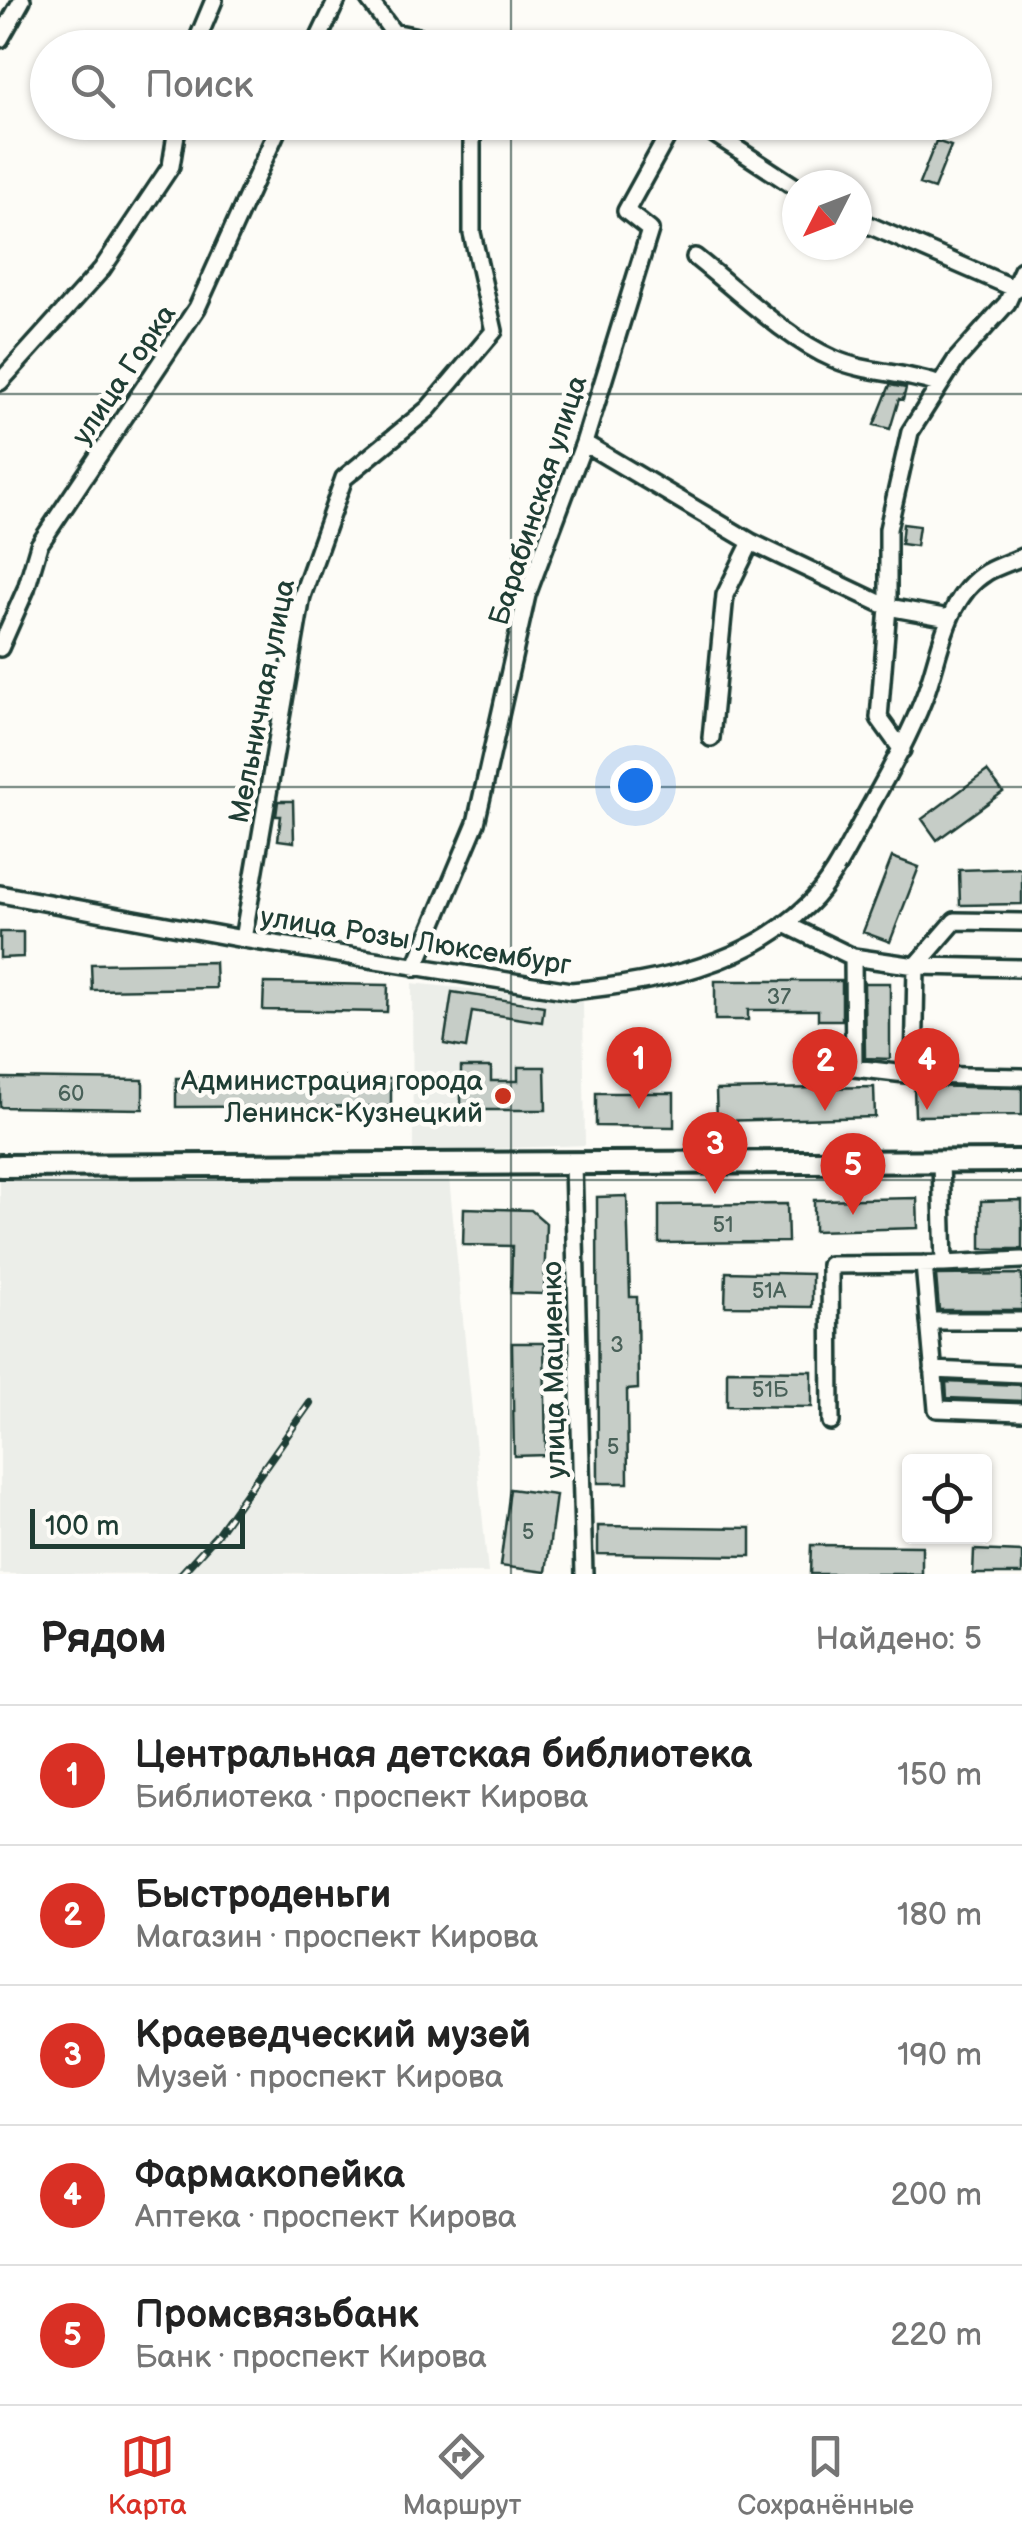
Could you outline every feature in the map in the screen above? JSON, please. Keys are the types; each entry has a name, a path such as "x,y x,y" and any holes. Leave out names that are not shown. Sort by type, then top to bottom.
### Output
{"main road":[{"path":"0,1166 1022,1162"}],"street":[{"path":"0,39 22,0"},
{"path":"202,30 214,0"},
{"path":"323,30 337,0"},
{"path":"370,0 392,30"},
{"path":"0,382 102,269 170,166 175,140"},
{"name":"улица Горка","path":"0,648 26,588 39,545 198,308 273,140"},
{"name":"Мельничная улица","path":"243,939 302,596 344,478 428,409 494,331 472,232 472,140"},
{"name":"Барабинская улица","path":"415,968 476,823 527,595 584,443 650,230 626,211 665,140"},
{"path":"724,140 782,178"},
{"path":"872,227 1016,289"},
{"path":"694,257 808,345 837,361 918,376 940,385"},
{"path":"902,750 878,718 888,607 888,529 910,432 956,360 1016,289 1022,270"},
{"path":"584,443 751,542 888,607 949,618"},
{"path":"711,738 725,595 751,542"},
{"name":"улица Розы Люксембург","path":"0,894 243,939 571,991 680,975 732,954 785,924 811,902 833,874 902,750 958,600 987,572 1022,557"},
{"path":"914,1074 916,966 955,921 1022,922"},
{"path":"785,924 852,956 916,966 1022,968"},
{"path":"852,956 854,1068 914,1074 1022,1076"},
{"path":"942,1162 944,1264"},
{"name":"улица Мациенко","path":"573,1164 584,1574"},
{"path":"831,1422 830,1266 1022,1260"},
{"path":"924,1264 937,1409 1022,1412"},
{"path":"929,1322 1022,1320"},
{"path":"934,1370 1022,1374"}],"shaded area":[{"path":"412,983 583,1001 585,1145 413,1152"},
{"path":"449,1178 488,1573 0,1574 0,1180"}],"building":[{"path":"936,141 951,146 934,189 919,184"},
{"path":"890,385 906,388 890,429 874,425"},
{"path":"903,524 919,526 916,546 901,544"},
{"path":"987,771 1003,792 937,840 922,819"},
{"path":"278,801 293,801 294,842 278,840"},
{"path":"892,857 919,867 890,942 863,932"},
{"path":"1022,868 1022,904 960,905 959,870"},
{"path":"0,932 23,932 23,957 0,958"},
{"path":"215,962 216,988 92,990 91,964"},
{"path":"715,981 842,981 842,1020 818,1020 818,1010 748,1010 748,1020 715,1020"},
{"path":"264,983 388,985 387,1012 263,1010"},
{"path":"864,983 890,983 890,1059 865,1058"},
{"path":"452,992 544,1006 542,1022 472,1011 466,1048 444,1044"},
{"name":"Администрация города Ленинск-Кузнецкий","path":"461,1067 491,1067 491,1081 518,1081 518,1067 545,1067 546,1110 461,1110"},
{"path":"0,1078 143,1080 143,1109 0,1107"},
{"path":"176,1078 391,1078 391,1106 176,1107"},
{"path":"914,1086 1022,1088 1022,1115 915,1116"},
{"path":"874,1087 875,1117 717,1121 716,1090"},
{"path":"596,1093 674,1093 674,1127 596,1126"},
{"path":"627,1196 630,1297 637,1297 638,1389 627,1390 628,1483 598,1483 597,1197"},
{"path":"917,1198 918,1228 814,1231 814,1200"},
{"path":"1022,1200 1022,1249 981,1249 981,1201"},
{"path":"787,1204 788,1242 659,1243 659,1205"},
{"path":"464,1208 531,1210 546,1223 544,1294 511,1293 512,1246 463,1245"},
{"path":"726,1272 812,1274 812,1307 725,1306"},
{"path":"1022,1274 1022,1310 939,1310 936,1275"},
{"path":"512,1343 544,1343 546,1455 514,1456"},
{"path":"727,1370 812,1371 812,1407 727,1406"},
{"path":"946,1382 1022,1385 1022,1401 947,1398"},
{"path":"510,1489 556,1495 546,1572 500,1566"},
{"path":"598,1526 751,1528 751,1556 598,1554"},
{"path":"811,1545 922,1546 922,1574 810,1574"},
{"path":"974,1550 1022,1552 1022,1574 973,1574"}],"railway":[{"path":"181,1574 216,1536 310,1403"}],"place":[{"name":"Администрация города Ленинск-Кузнецкий","path":"503,1096"},
{"name":"Центральная детская библиотека","path":"639,1109"},
{"name":"Фармакопейка","path":"927,1110"},
{"name":"Быстроденьги","path":"825,1111"},
{"name":"Краеведческий музей","path":"715,1194"},
{"name":"Промсвязьбанк","path":"853,1215"}]}
